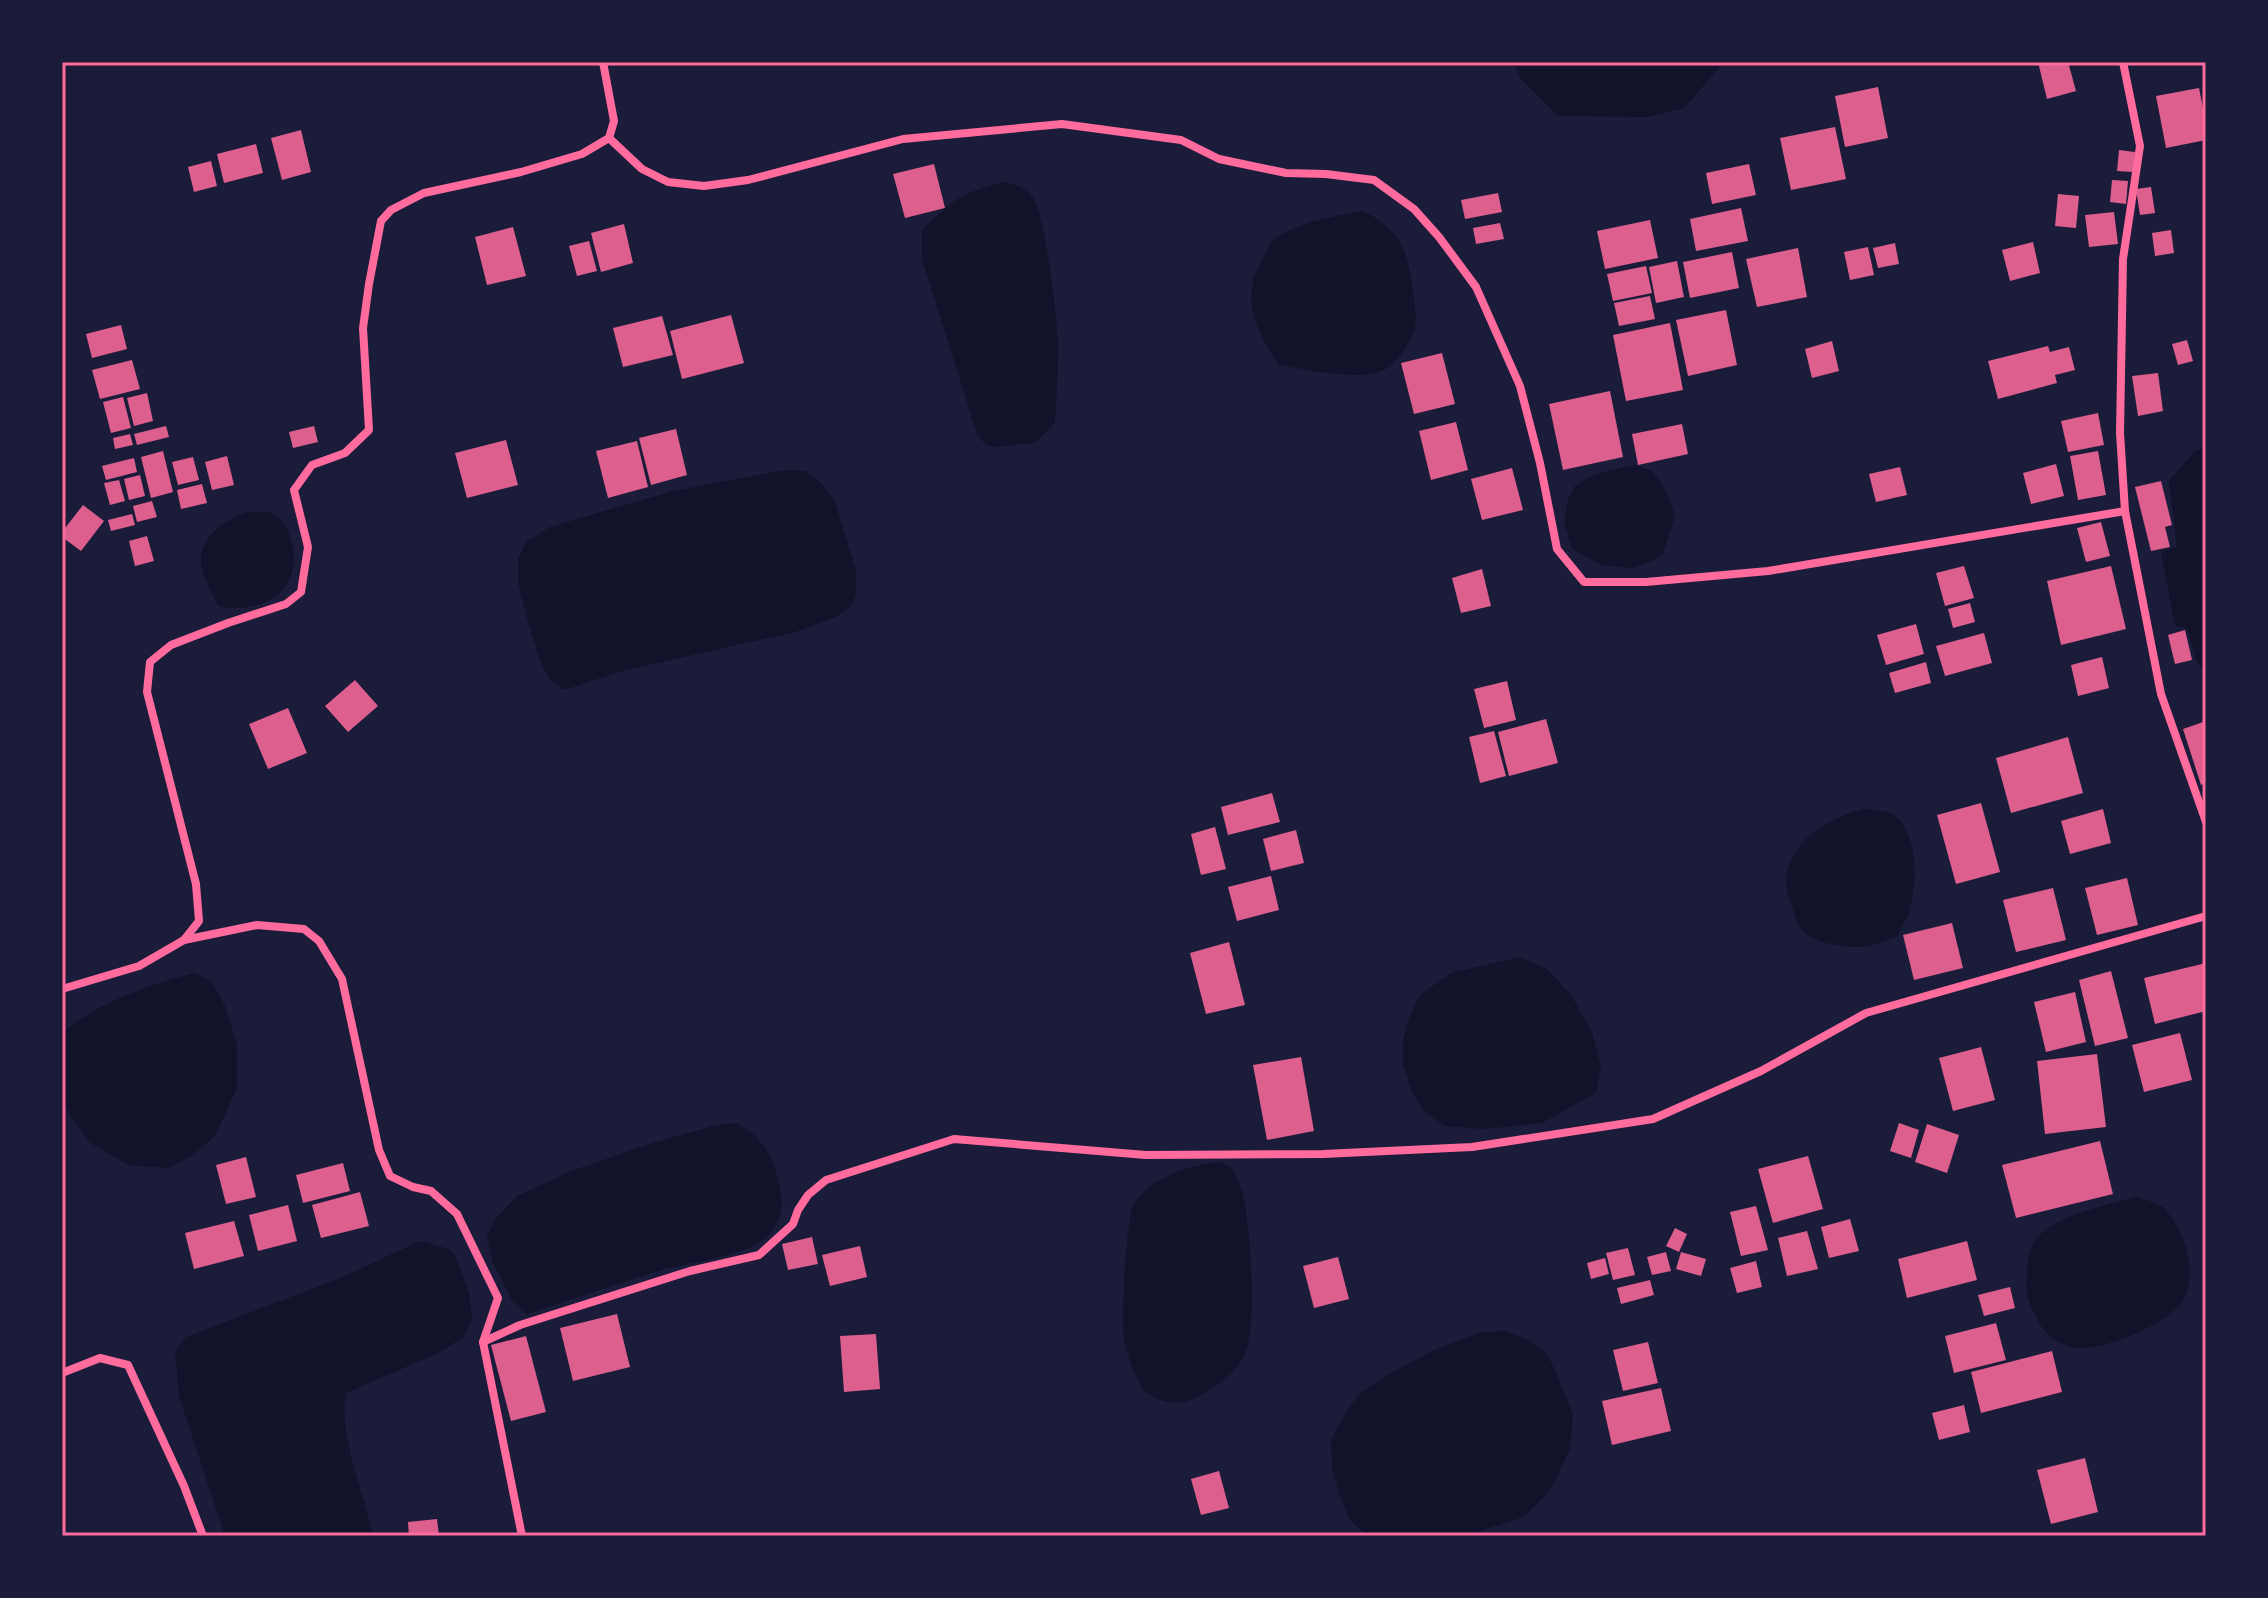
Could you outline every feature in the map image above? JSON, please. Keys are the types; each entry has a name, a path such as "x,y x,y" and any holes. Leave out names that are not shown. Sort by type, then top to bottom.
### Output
{"street":[{"path":"184,940 199,921 196,884 147,692 150,662 171,645 286,604 301,592 308,547 294,490 312,465 345,453 369,430 363,328 381,221 391,210 424,193 521,172 582,154 609,138 614,121 603,62"},
{"path":"2123,62 2140,146 2123,259 2120,433 2125,511 2161,694 2206,822"},
{"path":"609,138 642,169 668,182 704,186 748,180 903,139 1062,124 1181,140 1219,159 1286,173 1374,180 1414,209 1476,287 1520,386 1540,463 1557,549 1584,582 1646,582 1768,571 2125,511"},
{"path":"483,1342 520,1325 690,1271 759,1255 793,1224 808,1195 826,1180 954,1139 1146,1155 1323,1154 1472,1147 1653,1119 1761,1071 1866,1013 2206,916"},
{"path":"62,989 139,966 184,940 257,925 304,929 319,941 342,979 379,1150 390,1176 413,1187 431,1191 457,1214 498,1298 483,1342 522,1536"},
{"path":"62,1373 100,1358 128,1365 178,1472 203,1536"}],"shaded area":[{"path":"1513,62 1724,62 1684,108 1648,117 1558,116 1521,79"},
{"path":"1004,182 1022,188 1031,195 1041,222 1055,309 1058,371 1055,422 1049,430 1034,443 995,447 985,444 977,434 922,259 922,231 958,199"},
{"path":"1363,211 1388,228 1403,249 1415,309 1415,327 1408,343 1397,360 1378,372 1335,374 1279,365 1258,328 1252,302 1255,275 1268,247 1292,229"},
{"path":"2206,447 2206,669 2197,663 2187,628 2175,626 2161,552 2177,547 2169,481 2195,451"},
{"path":"1633,465 1652,471 1664,487 1675,515 1663,554 1632,568 1602,565 1572,549 1564,522 1568,499 1575,486 1593,475"},
{"path":"785,470 805,471 821,483 834,499 856,571 856,595 852,605 836,617 795,632 622,671 564,690 550,680 540,661 518,584 518,559 526,542 550,527 673,491"},
{"path":"246,512 271,513 284,523 294,555 292,571 287,584 265,602 251,607 218,606 203,574 202,553 215,531"},
{"path":"1864,809 1890,813 1906,830 1915,870 1909,912 1897,937 1861,947 1822,942 1808,935 1798,924 1786,882 1791,860 1816,830"},
{"path":"1520,957 1547,969 1571,995 1592,1032 1601,1066 1596,1093 1542,1123 1483,1129 1445,1126 1423,1111 1411,1089 1403,1064 1403,1040 1409,1018 1420,995 1451,973"},
{"path":"195,973 212,982 225,1006 237,1044 237,1088 215,1136 193,1155 169,1168 128,1165 89,1142 62,1100 62,1034 90,1013 124,996"},
{"path":"736,1123 763,1146 778,1179 780,1217 767,1237 732,1254 662,1270 527,1314 513,1302 493,1263 487,1237 495,1219 517,1196 571,1171 653,1143 713,1126"},
{"path":"1221,1162 1234,1170 1246,1214 1252,1279 1248,1343 1240,1363 1218,1384 1192,1399 1164,1401 1150,1395 1141,1386 1124,1339 1125,1268 1132,1209 1143,1192 1163,1178 1185,1169"},
{"path":"2136,1197 2164,1208 2178,1228 2189,1264 2190,1276 2184,1299 2165,1318 2118,1340 2088,1348 2071,1347 2057,1341 2043,1328 2028,1297 2027,1266 2036,1239 2045,1230 2069,1217"},
{"path":"420,1241 449,1249 456,1257 469,1293 472,1319 464,1337 436,1354 346,1393 344,1409 348,1445 373,1536 225,1536 179,1396 175,1351 186,1337 343,1277"},
{"path":"1503,1331 1527,1339 1548,1355 1573,1413 1570,1448 1556,1480 1524,1517 1465,1536 1367,1536 1350,1520 1332,1467 1331,1440 1346,1412 1359,1394 1438,1348 1480,1333"}],"building":[{"path":"2038,62 2068,62 2076,91 2047,99"},
{"path":"1878,87 1888,138 1845,147 1835,96"},
{"path":"2199,88 2206,140 2166,148 2156,96"},
{"path":"1835,127 1846,179 1791,190 1780,138"},
{"path":"301,130 311,172 282,180 271,138"},
{"path":"256,144 263,173 224,183 217,154"},
{"path":"2119,150 2135,152 2133,172 2117,171"},
{"path":"211,161 217,186 194,192 188,167"},
{"path":"934,164 945,208 905,218 893,174"},
{"path":"1749,164 1756,195 1712,204 1706,173"},
{"path":"2112,180 2128,181 2126,204 2110,202"},
{"path":"2151,187 2155,213 2140,215 2136,189"},
{"path":"1498,193 1502,212 1465,219 1461,200"},
{"path":"2058,194 2079,196 2076,228 2055,226"},
{"path":"1741,208 1748,241 1696,251 1690,219"},
{"path":"2114,212 2118,244 2089,247 2085,215"},
{"path":"1650,220 1658,258 1605,269 1597,231"},
{"path":"1500,223 1504,239 1476,244 1473,228"},
{"path":"624,224 633,263 601,272 591,233"},
{"path":"513,227 526,276 487,285 475,237"},
{"path":"2171,230 2174,253 2155,256 2152,233"},
{"path":"589,241 597,271 577,276 569,246"},
{"path":"2033,242 2040,273 2010,281 2002,250"},
{"path":"1895,243 1899,264 1878,268 1873,248"},
{"path":"1868,247 1874,275 1850,280 1844,252"},
{"path":"1798,248 1807,297 1757,307 1746,259"},
{"path":"1732,252 1739,288 1690,298 1683,262"},
{"path":"1677,261 1684,297 1656,303 1649,267"},
{"path":"1646,266 1652,293 1613,301 1607,274"},
{"path":"1650,296 1655,319 1619,326 1614,303"},
{"path":"1726,310 1737,365 1688,376 1676,320"},
{"path":"731,315 744,363 682,379 670,331"},
{"path":"662,316 673,355 623,367 613,328"},
{"path":"1670,323 1683,390 1626,401 1613,335"},
{"path":"121,325 127,349 92,358 86,334"},
{"path":"2187,340 2193,361 2178,365 2172,344"},
{"path":"1832,341 1839,371 1812,378 1805,349"},
{"path":"2048,346 2050,352 2069,347 2075,370 2055,375 2057,383 1998,399 1988,361"},
{"path":"1442,353 1455,404 1414,414 1401,363"},
{"path":"132,360 140,389 100,399 92,370"},
{"path":"2158,373 2163,411 2138,416 2132,376"},
{"path":"1610,391 1623,457 1563,470 1549,404"},
{"path":"147,393 153,421 134,426 127,398"},
{"path":"123,397 131,428 111,433 103,402"},
{"path":"2098,413 2104,445 2068,452 2061,421"},
{"path":"1456,422 1468,470 1431,480 1419,431"},
{"path":"1682,424 1688,454 1638,465 1632,434"},
{"path":"166,426 169,437 137,445 134,434"},
{"path":"314,426 318,442 293,448 289,432"},
{"path":"676,429 687,475 651,485 639,438"},
{"path":"130,434 133,445 115,449 113,438"},
{"path":"506,440 518,485 467,498 455,453"},
{"path":"637,441 648,487 608,498 596,451"},
{"path":"163,451 173,492 151,498 141,457"},
{"path":"2098,451 2106,495 2078,500 2070,456"},
{"path":"227,456 234,485 212,490 205,462"},
{"path":"193,457 199,480 178,485 172,462"},
{"path":"134,458 137,472 106,480 102,466"},
{"path":"2056,464 2064,496 2031,504 2023,473"},
{"path":"1900,467 1907,495 1876,502 1869,474"},
{"path":"1512,468 1523,510 1482,520 1471,479"},
{"path":"140,475 145,496 129,500 124,479"},
{"path":"119,480 125,501 110,505 104,483"},
{"path":"2161,481 2172,525 2165,527 2170,547 2151,551 2135,487"},
{"path":"202,484 207,503 181,509 177,490"},
{"path":"152,501 157,517 137,522 133,506"},
{"path":"83,505 104,521 81,551 62,537 62,532"},
{"path":"132,514 135,525 111,531 108,520"},
{"path":"2101,522 2110,556 2086,562 2077,528"},
{"path":"147,536 154,561 135,566 129,541"},
{"path":"1964,566 1974,598 1945,606 1936,573"},
{"path":"2111,566 2126,629 2061,645 2047,581"},
{"path":"1482,569 1491,606 1461,613 1452,578"},
{"path":"1970,603 1975,622 1953,628 1948,609"},
{"path":"1916,624 1924,654 1886,665 1877,635"},
{"path":"2185,630 2192,660 2175,664 2168,635"},
{"path":"1984,633 1992,663 1945,676 1936,646"},
{"path":"2102,657 2109,688 2078,696 2071,665"},
{"path":"1926,662 1931,683 1895,693 1889,673"},
{"path":"355,680 378,706 348,732 325,706"},
{"path":"1507,681 1516,720 1484,728 1474,689"},
{"path":"288,708 307,753 268,769 249,724"},
{"path":"1546,719 1558,763 1509,776 1498,732"},
{"path":"2206,721 2206,783 2201,785 2183,729"},
{"path":"1494,731 1506,776 1480,783 1469,737"},
{"path":"2068,737 2083,793 2011,813 1996,758"},
{"path":"1272,793 1280,822 1228,835 1221,807"},
{"path":"1981,803 2000,872 1956,884 1937,815"},
{"path":"2103,809 2111,843 2070,854 2061,821"},
{"path":"1215,827 1226,869 1201,875 1191,834"},
{"path":"1296,830 1304,863 1271,871 1263,839"},
{"path":"1271,876 1279,910 1237,921 1228,887"},
{"path":"2127,878 2138,925 2097,935 2085,888"},
{"path":"2053,888 2066,940 2016,952 2003,900"},
{"path":"1952,923 1963,968 1914,980 1903,935"},
{"path":"1229,942 1245,1005 1206,1014 1190,953"},
{"path":"2206,963 2206,1011 2155,1024 2144,978"},
{"path":"2111,971 2128,1038 2095,1046 2079,980"},
{"path":"2075,992 2086,1042 2046,1052 2034,1002"},
{"path":"2180,1033 2192,1080 2144,1092 2132,1045"},
{"path":"1981,1047 1995,1100 1953,1111 1939,1058"},
{"path":"2097,1054 2106,1127 2045,1134 2037,1061"},
{"path":"1301,1057 1314,1131 1267,1140 1253,1065"},
{"path":"1899,1123 1919,1130 1911,1158 1890,1151"},
{"path":"1927,1124 1959,1135 1947,1173 1915,1162"},
{"path":"2100,1141 2113,1194 2016,1218 2002,1165"},
{"path":"1808,1156 1823,1209 1773,1223 1758,1169"},
{"path":"246,1157 256,1197 226,1204 216,1165"},
{"path":"343,1163 350,1191 303,1203 296,1175"},
{"path":"360,1192 369,1226 321,1238 312,1205"},
{"path":"288,1205 297,1241 258,1251 249,1215"},
{"path":"1756,1206 1768,1250 1741,1256 1730,1212"},
{"path":"1850,1219 1859,1251 1829,1258 1821,1227"},
{"path":"234,1221 244,1256 194,1269 185,1233"},
{"path":"1675,1228 1687,1234 1679,1252 1666,1246"},
{"path":"1807,1231 1818,1269 1787,1276 1778,1238"},
{"path":"812,1237 818,1264 788,1270 782,1244"},
{"path":"1967,1241 1977,1280 1907,1298 1898,1259"},
{"path":"860,1246 867,1277 830,1286 822,1255"},
{"path":"1628,1248 1635,1275 1613,1280 1606,1253"},
{"path":"1666,1252 1671,1271 1652,1275 1647,1257"},
{"path":"1681,1252 1706,1259 1701,1276 1676,1269"},
{"path":"1338,1257 1349,1299 1314,1308 1303,1266"},
{"path":"1605,1258 1609,1274 1591,1279 1587,1263"},
{"path":"1756,1261 1762,1287 1737,1293 1730,1268"},
{"path":"1650,1280 1654,1295 1621,1304 1617,1288"},
{"path":"2010,1287 2015,1308 1984,1316 1978,1295"},
{"path":"617,1314 630,1367 573,1381 560,1328"},
{"path":"1996,1323 2006,1360 1954,1373 1945,1336"},
{"path":"876,1334 880,1389 844,1392 840,1336"},
{"path":"526,1336 546,1412 511,1421 491,1345"},
{"path":"1648,1342 1658,1383 1623,1391 1613,1350"},
{"path":"2052,1351 2062,1392 1981,1413 1971,1372"},
{"path":"1661,1388 1671,1431 1612,1445 1602,1401"},
{"path":"1964,1405 1970,1432 1939,1440 1932,1413"},
{"path":"2085,1458 2098,1512 2051,1524 2037,1470"},
{"path":"1219,1471 1229,1508 1201,1515 1191,1479"},
{"path":"437,1519 439,1536 409,1536 408,1522"}]}
